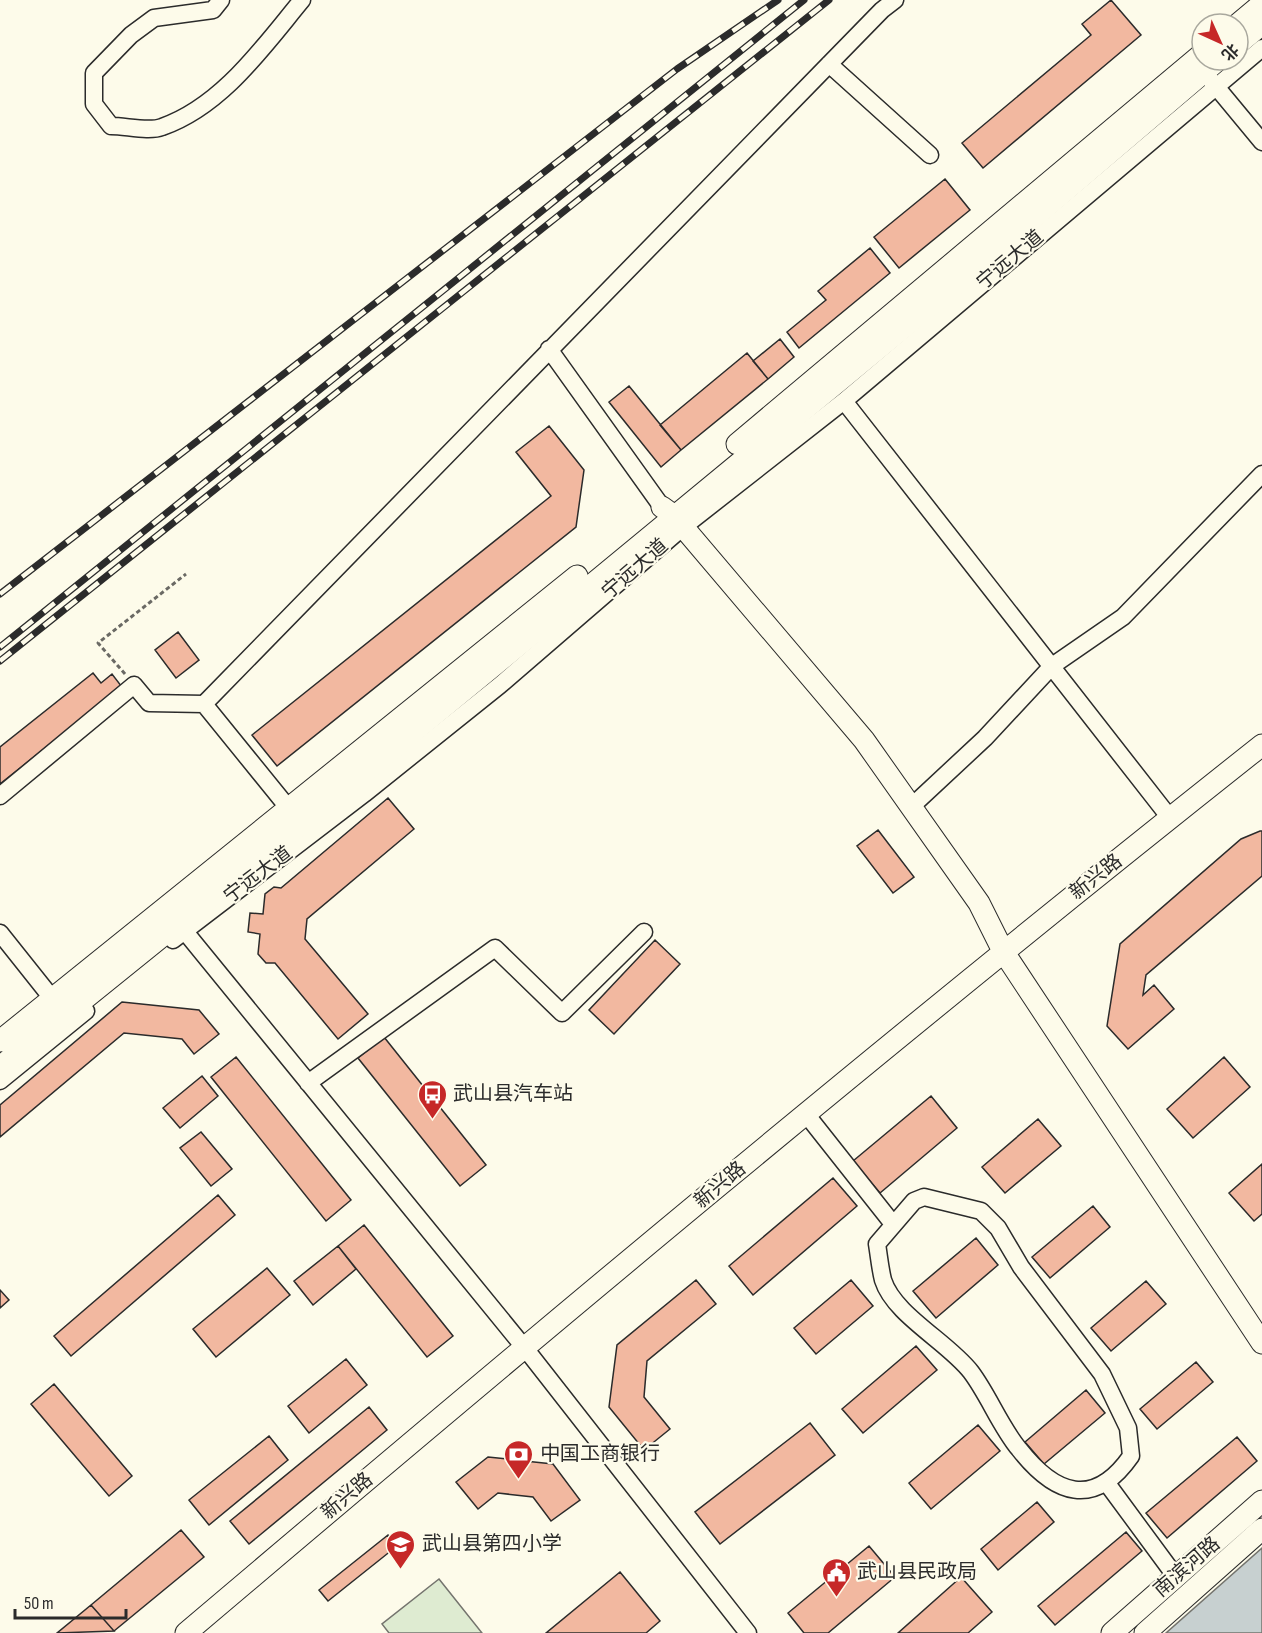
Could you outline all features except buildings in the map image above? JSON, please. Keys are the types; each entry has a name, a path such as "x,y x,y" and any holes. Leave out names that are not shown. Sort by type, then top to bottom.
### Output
{"main road":[{"path":"1250,14 1262,4"},
{"path":"1250,34 1262,24"},
{"name":"宁远大道","path":"0,1066 176,920 343,790 948,291 1200,72"},
{"path":"672,517 864,740 978,903 1007,956 1262,1343"},
{"name":"宁远大道","path":"0,1041 51,997 176,920 290,810 672,517"},
{"name":"新兴路","path":"186,1633 1007,956 1170,818 1262,745"},
{"name":"新兴路","path":"1007,956 1262,763"},
{"name":"新兴路","path":"208,1633 528,1352"},
{"name":"南滨河路","path":"1112,1633 1262,1501"},
{"path":"1145,1633 1262,1529"}],"street":[{"path":"221,0 213,9 154,18 131,35 94,73 94,104 111,126 160,128 206,104 251,61 302,0"},
{"path":"0,796 134,685 149,704 204,704 549,349 894,0"},
{"path":"829,64 930,155"},
{"name":"宁远大道","path":"672,517 844,401 1200,72"},
{"path":"1211,72 1262,142"},
{"path":"549,349 672,517"},
{"path":"844,401 1170,818"},
{"path":"911,807 985,738 1052,666 1123,617 1262,474"},
{"path":"204,704 290,810"},
{"path":"176,920 528,1352 748,1633"},
{"name":"宁远大道","path":"0,1081 176,920"},
{"path":"308,1083 495,948 562,1013 644,932"},
{"path":"0,933 51,997"},
{"path":"810,1119 893,1224"},
{"path":"924,1197 981,1212 998,1228 1021,1267 1102,1374 1128,1428 1131,1456 1120,1472 1097,1489 1080,1491 1061,1486 1019,1449 970,1370 898,1304 884,1282 877,1244 893,1224 914,1202 924,1197"},
{"path":"1106,1482 1176,1577"}],"path":[{"path":"134,685 98,643 186,574"}],"green space":[{"path":"439,1579 482,1633 389,1633 382,1624"}],"shaded area":[{"path":"1262,1548 1262,1633 1166,1633"}],"railway":[{"path":"0,594 677,69 778,0"},
{"path":"0,647 804,0"},
{"path":"0,661 829,0"}],"place":[{"name":"武山县汽车站","path":"432,1120"},
{"name":"中国工商银行","path":"519,1480"},
{"name":"武山县第四小学","path":"401,1570"},
{"name":"武山县民政局","path":"836,1598"}]}
